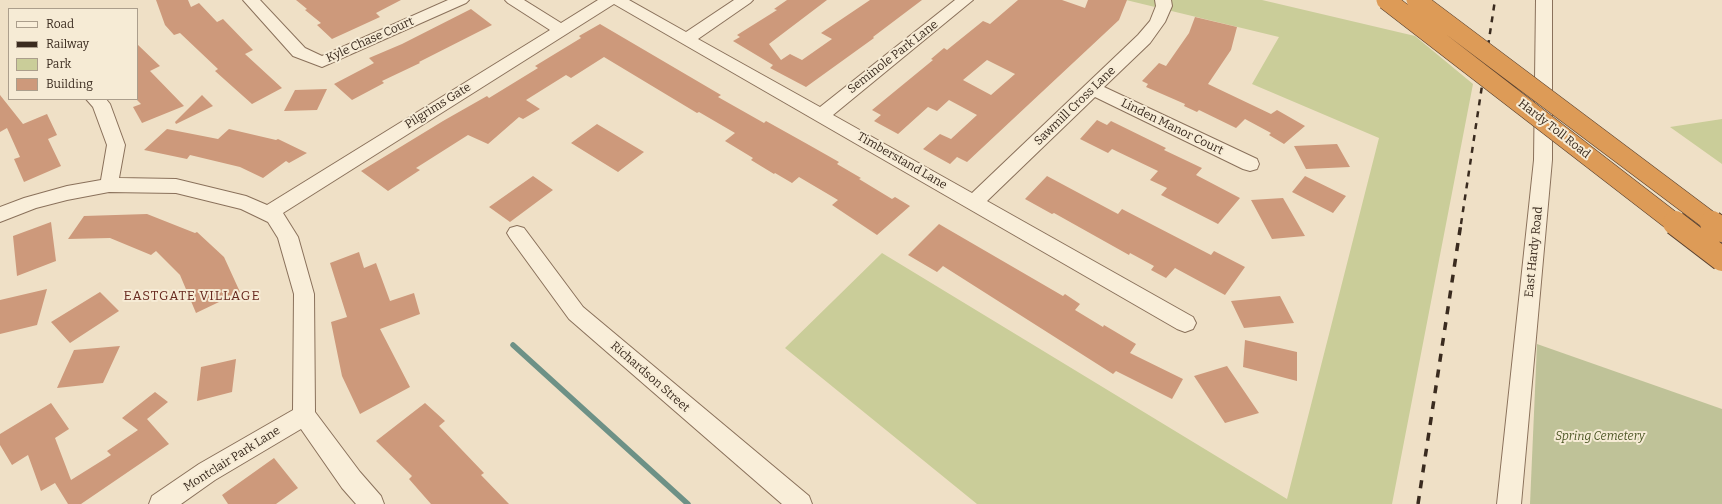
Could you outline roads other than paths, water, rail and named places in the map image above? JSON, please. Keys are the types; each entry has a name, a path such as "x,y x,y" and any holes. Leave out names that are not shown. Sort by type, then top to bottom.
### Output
{"highway":[{"name":"Hardy Toll Road","path":"1386,0 1722,259"},
{"name":"Hardy Toll Road","path":"1416,0 1722,230"}],"street":[{"name":"Kyle Chase Court","path":"251,0 299,52 322,62 461,0"},
{"path":"513,0 560,29"},
{"name":"Pilgrims Gate","path":"268,213 560,29 609,0"},
{"name":"Timberstand Lane","path":"618,0 1185,323"},
{"path":"686,39 745,0"},
{"name":"Seminole Park Lane","path":"820,115 965,0"},
{"name":"Sawmill Cross Lane","path":"974,203 1144,39 1157,22 1164,6 1163,0"},
{"name":"East Hardy Road","path":"1509,504 1543,160 1544,0"},
{"name":"Linden Manor Court","path":"1093,89 1250,164"},
{"path":"96,100 101,104 116,145 109,185"},
{"path":"0,215 31,203 67,192 109,185 176,186 246,203 275,217 288,237 304,294 304,415 351,480 372,504"},
{"name":"Richardson Street","path":"517,233 576,313 800,504"},
{"name":"Montclair Park Lane","path":"161,504 207,472 304,415"}],"waterway":[{"path":"513,345 688,504"}],"railway":[{"path":"1461,224 1495,0"},
{"path":"1418,504 1461,223"}],"district":[{"name":"EASTGATE VILLAGE","path":"192,296"}],"park label":[{"name":"Spring Cemetery","path":"1600,437"}]}
